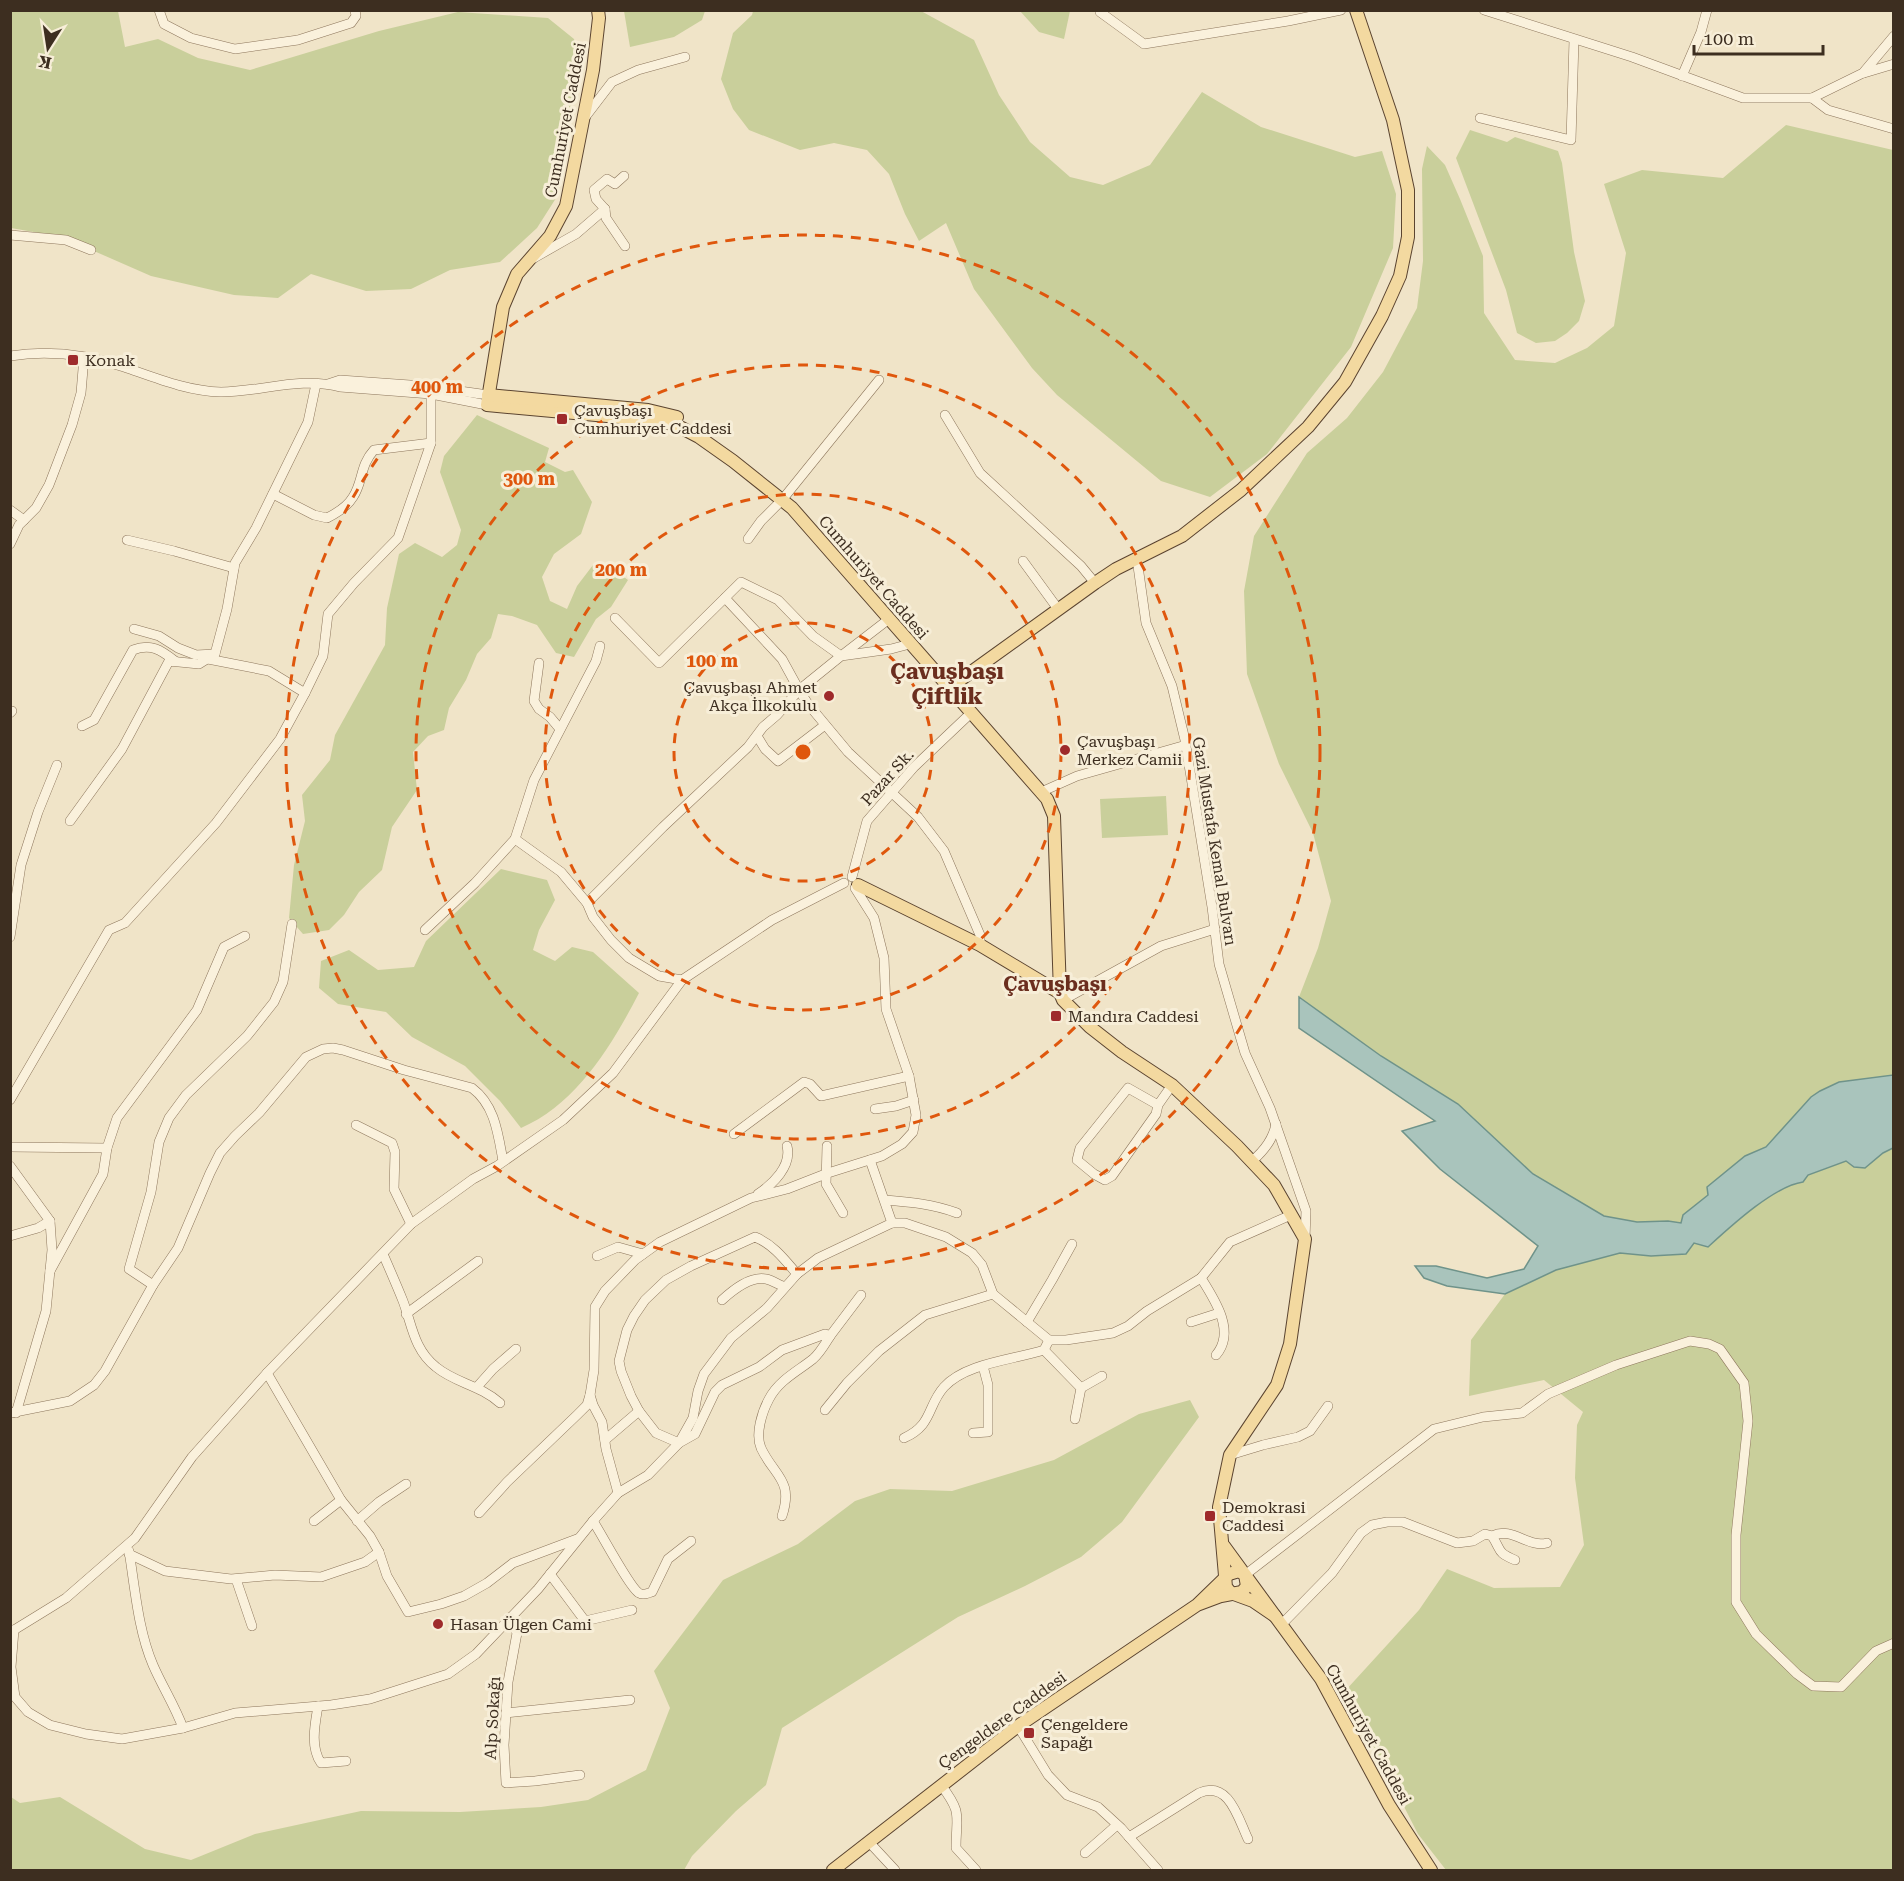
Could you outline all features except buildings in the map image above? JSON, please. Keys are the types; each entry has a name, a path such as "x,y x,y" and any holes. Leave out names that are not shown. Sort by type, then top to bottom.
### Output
{"main road":[{"name":"Cumhuriyet Caddesi","path":"598,10 593,70 566,206 550,236 517,274 503,307 488,400 662,421 689,431 733,461 792,508 1047,799 1054,816 1061,997"},
{"path":"949,688 1095,583 1191,530 1241,490 1308,427 1345,382 1382,316 1400,276 1408,237 1408,190 1393,120 1356,10"},
{"path":"852,883 980,945 1061,997 1098,1033 1172,1085 1274,1185 1305,1239 1290,1344 1277,1384 1230,1455 1219,1507 1226,1587 1253,1601 1278,1620"},
{"name":"Cumhuriyet Caddesi","path":"1224,1545 1321,1679 1389,1804 1431,1870"},
{"path":"1235,1571 1245,1575 1247,1586 1242,1592 1221,1596 1197,1605 1226,1576 1235,1571"},
{"name":"Çengeldere Caddesi","path":"833,1870 1018,1726 1197,1605"}],"street":[{"path":"159,10 164,24 191,38 235,49 298,40 351,23 356,16 355,10"},
{"path":"1100,12 1144,44 1288,21 1341,10"},
{"path":"1484,10 1632,57 1743,98 1812,98 1863,74 1893,64"},
{"path":"1682,76 1701,32 1707,10"},
{"path":"1863,74 1893,36"},
{"path":"1480,118 1571,140 1574,40"},
{"path":"583,121 591,107 612,82 638,70 685,57"},
{"path":"1812,98 1828,110 1893,129"},
{"path":"624,176 615,184 607,178 594,190 596,199 605,210 606,218 625,246"},
{"path":"524,264 576,234 605,210"},
{"path":"10,235 66,240 91,250"},
{"path":"10,356 38,354 84,357 121,366 182,387 207,391 240,391 328,384 488,400"},
{"path":"10,544 19,525 36,508 49,484 72,425 81,393 84,357"},
{"path":"328,384 340,380 424,386 488,400"},
{"path":"748,539 879,380"},
{"path":"70,821 122,749 169,661 199,664 212,657 227,609 235,562 256,528 308,422 316,384"},
{"path":"10,1100 109,930 125,923 216,823 280,739 323,656 328,615 354,583 398,538 431,443 431,394"},
{"path":"945,415 980,473 1082,566 1095,583"},
{"path":"273,494 322,519 327,518 343,509 354,497 365,459 374,450 431,443"},
{"path":"10,510 24,520"},
{"path":"127,540 234,568"},
{"name":"Gazi Mustafa Kemal Bulvarı","path":"1137,559 1146,623 1172,686 1186,745 1219,964 1245,1053 1276,1124 1306,1211 1305,1239"},
{"path":"1023,561 1058,609"},
{"path":"615,618 659,663 741,582 778,600 813,636 841,656 910,644"},
{"path":"725,598 782,659 799,690 848,752 918,817 944,851 980,935 980,945"},
{"path":"587,903 748,747 799,690 889,619"},
{"path":"134,629 159,636 178,648 196,654 269,671 305,693"},
{"path":"81,726 94,720 133,650 143,646 162,651 175,661"},
{"path":"425,930 475,883 514,839 534,780 596,661 600,646"},
{"path":"539,663 534,701 539,710 550,717 560,729"},
{"name":"Pazar Sk.","path":"852,883 867,820 914,767 971,713"},
{"path":"757,736 765,749 778,761 825,725"},
{"path":"1041,792 1077,776 1186,745"},
{"path":"10,937 21,865 38,812 57,765"},
{"path":"514,839 561,872 587,903 593,917 611,940 630,958 659,975 682,980"},
{"path":"751,1198 787,1189 882,1156 902,1144 913,1132 916,1115 909,1076 886,1010 884,958 874,918 852,883 772,920 682,980 613,1073 563,1120 473,1179 411,1224 267,1373 192,1457 129,1549 66,1598 12,1630 11,1667 15,1697 28,1712 50,1725 86,1734 122,1739 183,1728 235,1713 370,1699 448,1674 476,1654 510,1618 618,1493 648,1475 679,1443 693,1418 704,1374 731,1338 766,1308 796,1274 818,1258 892,1223 905,1223 946,1238 972,1253 982,1265 993,1294 1049,1340 1066,1340 1113,1333 1128,1326 1147,1311 1201,1278 1230,1242 1291,1215"},
{"path":"153,1285 129,1269 151,1192 163,1130 172,1112 186,1095 247,1036 273,1002 281,988 286,970 292,924"},
{"path":"1061,997 1161,946 1215,929"},
{"path":"50,1271 103,1174 107,1148 117,1118 197,1010 224,947 245,936"},
{"path":"10,1167 50,1221 52,1250 46,1311 13,1413 70,1401 94,1385 105,1371 153,1285 184,1238 220,1153 269,1103 298,1065 323,1049 343,1050 404,1070 472,1088 480,1094 493,1116 503,1161"},
{"path":"734,1134 804,1082 810,1084 821,1096 909,1076"},
{"path":"1158,1105 1128,1088 1080,1148 1077,1160 1105,1180 1112,1176 1156,1114 1158,1105 1172,1085"},
{"path":"875,1109 896,1107 914,1100"},
{"path":"1252,1161 1274,1135 1276,1124"},
{"path":"356,1125 392,1143 394,1189 411,1224"},
{"path":"479,1513 507,1482 587,1405 594,1370 595,1307 604,1291 643,1254 660,1242 751,1198 777,1179 789,1153 787,1146"},
{"path":"827,1146 826,1184 843,1213"},
{"path":"10,1148 107,1148"},
{"path":"870,1160 892,1223"},
{"path":"885,1200 942,1207 957,1213"},
{"path":"10,1236 38,1228 50,1221"},
{"path":"679,1443 656,1433 639,1411 621,1371 620,1362 627,1330 634,1316 656,1288 691,1266 755,1238 771,1246 796,1274"},
{"path":"1027,1322 1072,1244"},
{"path":"597,1256 618,1247 643,1254"},
{"path":"383,1254 404,1304 415,1340 429,1361 443,1372 477,1387 500,1403"},
{"path":"406,1314 478,1261"},
{"path":"1201,1278 1213,1296 1226,1337 1223,1347 1216,1355"},
{"path":"722,1300 734,1289 752,1280 766,1279 785,1287"},
{"path":"825,1410 847,1383 879,1351 925,1316 993,1294"},
{"path":"782,1516 787,1500 780,1475 761,1448 760,1422 768,1400 775,1390 792,1373 815,1358 861,1295"},
{"path":"1191,1322 1219,1313"},
{"path":"679,1443 695,1434 715,1392 722,1385 759,1367 782,1350 825,1334 830,1336"},
{"path":"904,1438 913,1434 928,1420 943,1388 966,1371 1044,1350 1049,1340"},
{"path":"1245,1575 1434,1430 1483,1417 1522,1413 1571,1383 1616,1365 1690,1341 1709,1344 1720,1349 1744,1383 1748,1421 1736,1535 1736,1602 1756,1634 1797,1674 1813,1686 1841,1687 1852,1679 1876,1651 1893,1643"},
{"path":"477,1387 516,1349"},
{"path":"1044,1350 1081,1388"},
{"path":"973,1433 988,1432 988,1385 982,1366"},
{"path":"267,1373 341,1500 370,1536 379,1552 387,1576 408,1612 464,1596 487,1583 513,1563 579,1538"},
{"path":"1075,1419 1081,1388 1102,1376"},
{"path":"590,1395 602,1422 618,1493"},
{"path":"1230,1455 1298,1437 1310,1431 1328,1406"},
{"path":"605,1440 639,1411"},
{"path":"357,1521 379,1502 406,1484"},
{"path":"314,1521 341,1500"},
{"path":"593,1521 638,1593 652,1592 668,1559 691,1541"},
{"path":"1278,1620 1332,1573 1362,1533 1372,1525 1404,1522 1457,1543 1473,1541 1485,1534 1492,1536 1504,1532 1540,1545 1547,1543"},
{"path":"1492,1536 1503,1555 1515,1560"},
{"path":"129,1549 165,1571 202,1577 236,1579 275,1575 321,1576 366,1562 379,1552"},
{"path":"129,1549 140,1618 152,1663 175,1707 183,1728"},
{"path":"550,1574 585,1622 632,1610"},
{"path":"236,1579 252,1626"},
{"name":"Alp Sokağı","path":"510,1618 517,1633 508,1682 504,1745 506,1783 580,1775"},
{"path":"506,1713 630,1700"},
{"path":"318,1706 314,1732 318,1758 321,1763 346,1761"},
{"path":"1018,1726 1048,1775 1067,1796 1098,1807 1118,1825 1158,1870"},
{"path":"940,1785 952,1800 957,1811 956,1848 976,1870"},
{"path":"1129,1837 1199,1792 1213,1789 1219,1790 1228,1797 1248,1839"},
{"path":"1085,1853 1118,1825"},
{"path":"869,1842 894,1870"}],"green space":[{"path":"624,10 705,11 702,20 674,37 630,47"},
{"path":"10,11 118,11 125,47 158,39 198,58 250,70 379,31 458,12 548,18 574,39 580,66 569,117 558,195 537,228 500,262 450,270 411,289 366,291 311,274 278,298 234,295 151,276 62,237 11,228"},
{"path":"753,11 921,11 974,40 999,95 1030,142 1070,177 1103,185 1150,165 1202,92 1261,127 1355,157 1382,151 1396,194 1393,248 1351,347 1267,454 1210,497 1161,481 1057,395 1032,368 974,289 946,223 919,241 889,174 867,150 834,143 800,150 749,130 733,109 721,79 733,33 752,15"},
{"path":"1020,11 1070,11 1064,39 1039,32"},
{"path":"1786,125 1893,150 1893,1075 1811,1097 1766,1147 1745,1156 1708,1195 1683,1215 1681,1223 1637,1222 1604,1216 1533,1174 1458,1104 1381,1056 1299,997 1318,948 1331,901 1313,833 1279,764 1247,674 1244,591 1254,536 1307,453 1347,418 1383,372 1417,308 1423,261 1422,169 1427,146 1445,165 1483,256 1484,313 1515,360 1555,363 1587,348 1614,326 1626,253 1604,184 1642,170 1723,178"},
{"path":"1470,130 1507,142 1515,137 1558,151 1562,163 1574,252 1585,301 1579,321 1555,341 1536,343 1517,333 1506,290 1456,158"},
{"path":"477,415 549,448 545,462 565,472 573,470 592,502 581,534 554,554 542,577 550,601 567,609 577,586 593,565 609,566 628,580 611,607 596,619 574,657 556,653 537,625 512,616 498,614 491,638 477,654 466,680 449,708 444,730 428,736 413,752 417,790 392,827 382,870 359,892 344,915 329,930 303,934 289,918 294,865 305,821 302,795 330,760 335,735 385,645 387,608 399,554 415,543 442,557 457,545 461,530 440,472 444,456"},
{"path":"1166,796 1168,835 1102,838 1100,799"},
{"path":"501,869 547,880 555,900 539,930 533,950 555,961 572,947 593,952 639,993 617,1033 591,1071 559,1104 521,1128 500,1101 465,1066 412,1037 386,1012 338,1004 319,988 321,961 349,950 378,970 414,967 426,941"},
{"path":"1893,1148 1893,1870 1446,1870 1418,1834 1345,1691 1419,1610 1447,1569 1494,1588 1560,1587 1584,1545 1575,1478 1577,1425 1583,1412 1544,1380 1469,1396 1471,1340 1505,1294 1556,1270 1620,1253 1651,1256 1686,1254 1694,1243 1708,1247 1766,1199 1791,1185 1803,1182 1808,1175 1846,1161 1854,1167 1865,1168"},
{"path":"1190,1400 1199,1417 1122,1522 1081,1557 958,1617 782,1728 766,1785 736,1811 692,1856 684,1870 11,1870 11,1797 20,1803 60,1797 145,1849 191,1860 255,1834 361,1811 460,1812 541,1807 588,1800 646,1770 670,1708 654,1671 723,1580 798,1544 855,1501 890,1489 952,1491 1054,1460 1139,1414"}],"water":[{"path":"1299,997 1381,1056 1458,1104 1533,1174 1604,1216 1637,1222 1681,1223 1683,1215 1708,1195 1707,1187 1745,1156 1766,1147 1811,1097 1839,1082 1893,1075 1893,1148 1865,1168 1854,1167 1846,1161 1808,1175 1803,1182 1791,1185 1766,1199 1708,1247 1694,1243 1686,1254 1651,1256 1620,1253 1556,1270 1505,1294 1447,1286 1424,1278 1415,1266 1436,1266 1487,1278 1524,1269 1538,1246 1440,1169 1402,1131 1435,1121 1299,1028"}],"place":[{"name":"Konak","path":"73,360"},
{"name":"Çavuşbaşı Cumhuriyet Caddesi","path":"562,419"},
{"name":"Çavuşbaşı Ahmet Akça İlkokulu","path":"829,696"},
{"name":"Çavuşbaşı Merkez Camii","path":"1065,750"},
{"name":"Mandıra Caddesi","path":"1056,1016"},
{"name":"Demokrasi Caddesi","path":"1210,1516"},
{"name":"Hasan Ülgen Cami","path":"438,1624"},
{"name":"Çengeldere Sapağı","path":"1029,1733"}],"district":[{"name":"Çavuşbaşı Çiftlik","path":"947,684"},
{"name":"Çavuşbaşı","path":"1055,984"}]}
